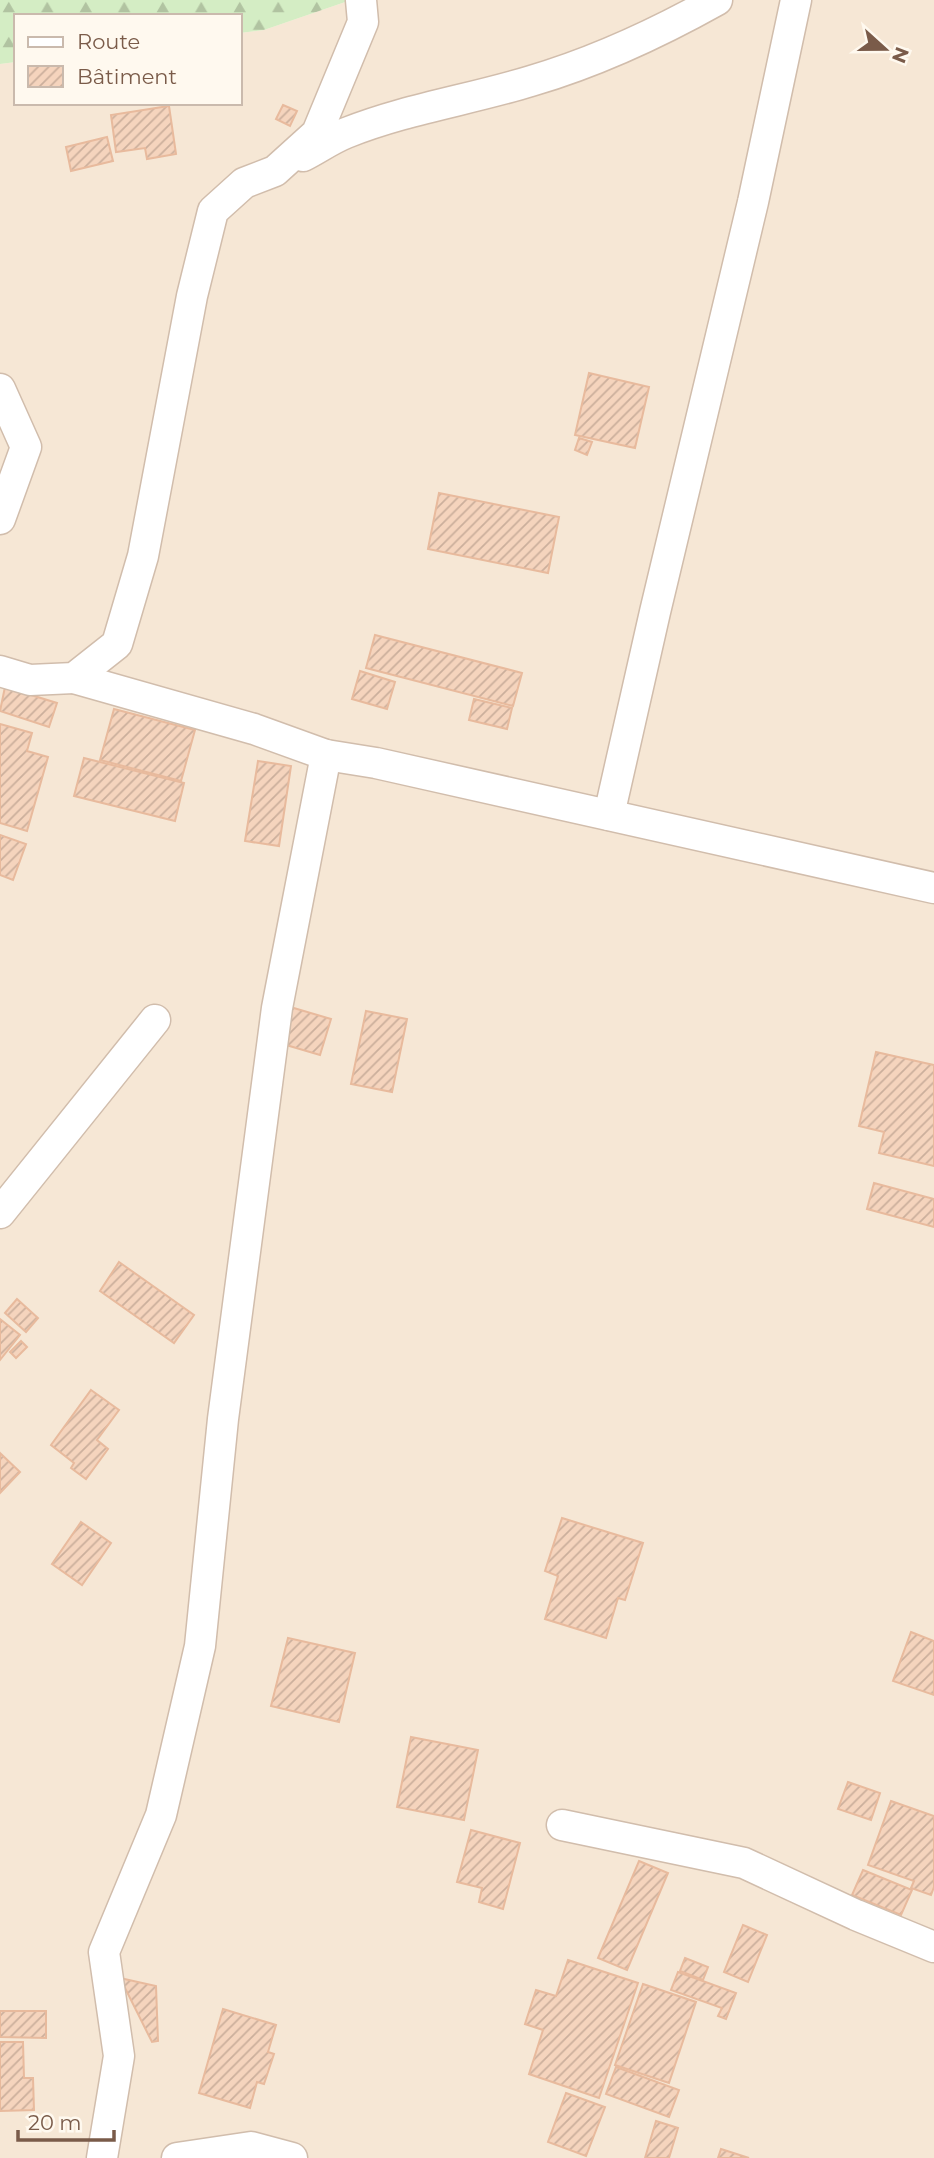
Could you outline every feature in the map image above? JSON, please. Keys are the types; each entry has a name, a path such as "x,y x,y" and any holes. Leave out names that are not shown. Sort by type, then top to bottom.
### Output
{"street":[{"path":"275,171 317,133 363,22 361,0"},
{"path":"74,678 117,644 143,556 192,296 213,211 243,183 275,171 344,134 426,107 530,82 668,27 717,0"},
{"path":"609,815 753,202 796,0"},
{"path":"0,389 26,447 0,519"},
{"path":"0,671 30,680 74,678 254,729 326,755 376,763 934,888"},
{"path":"102,2158 119,2056 104,1952 161,1815 200,1646 223,1419 277,1008 326,755"},
{"path":"0,1213 155,1020"},
{"path":"562,1825 744,1863 856,1915 934,1947"},
{"path":"177,2158 251,2147 292,2158"}],"shaded area":[{"path":"351,0 934,0 934,2158 0,2158 0,64 14,62 14,105 242,105 242,33 264,30"}],"green space":[{"path":"0,0 351,0 264,30 242,33 242,14 14,14 14,62 0,64"}],"building":[{"path":"283,105 297,111 290,126 276,119"},
{"path":"169,106 176,154 147,159 145,148 116,152 111,115"},
{"path":"107,137 113,161 71,171 66,147"},
{"path":"589,373 649,387 635,448 575,435"},
{"path":"579,438 592,442 587,455 575,450"},
{"path":"439,493 559,517 548,573 428,549"},
{"path":"375,635 522,673 513,706 366,668"},
{"path":"360,671 395,682 387,709 352,699"},
{"path":"5,687 57,703 49,727 0,711"},
{"path":"474,699 512,708 507,729 469,720"},
{"path":"114,709 195,730 181,781 100,760"},
{"path":"0,724 32,733 27,751 48,757 27,831 0,823"},
{"path":"84,758 184,783 175,821 74,796"},
{"path":"258,761 291,766 279,846 245,841"},
{"path":"0,835 26,844 13,880 0,875"},
{"path":"287,1006 331,1019 320,1055 276,1042"},
{"path":"366,1011 407,1019 392,1092 351,1084"},
{"path":"876,1052 934,1065 934,1166 879,1153 884,1132 859,1126"},
{"path":"874,1183 934,1199 934,1227 867,1209"},
{"path":"119,1262 194,1315 174,1343 100,1291"},
{"path":"17,1299 38,1318 26,1332 5,1313"},
{"path":"0,1319 20,1335 0,1360"},
{"path":"21,1341 27,1347 16,1358 10,1352"},
{"path":"91,1390 119,1410 97,1440 108,1449 86,1479 71,1468 74,1463 51,1445"},
{"path":"0,1453 20,1472 0,1493"},
{"path":"562,1518 643,1543 625,1600 618,1598 606,1638 545,1619 558,1576 545,1571"},
{"path":"81,1522 111,1543 82,1585 52,1564"},
{"path":"911,1632 934,1641 934,1695 893,1681"},
{"path":"288,1638 355,1653 339,1722 271,1706"},
{"path":"411,1737 478,1750 464,1820 397,1807"},
{"path":"848,1782 880,1793 871,1820 838,1809"},
{"path":"891,1801 934,1816 934,1887 931,1895 911,1888 914,1881 868,1865"},
{"path":"471,1830 520,1843 503,1909 479,1902 482,1888 457,1882"},
{"path":"639,1861 668,1873 627,1970 598,1958"},
{"path":"863,1870 912,1890 901,1915 852,1895"},
{"path":"743,1925 767,1935 748,1982 724,1972"},
{"path":"685,1958 708,1967 703,1980 680,1971"},
{"path":"568,1960 638,1983 599,2098 529,2074 543,2030 525,2024 536,1990 556,1996"},
{"path":"678,1972 736,1993 726,2019 718,2016 722,2008 671,1990"},
{"path":"120,1978 156,1986 158,2041 152,2042"},
{"path":"643,1984 696,2002 669,2083 615,2065"},
{"path":"223,2009 276,2025 268,2052 274,2054 264,2084 257,2082 250,2108 199,2093"},
{"path":"0,2011 46,2011 46,2038 0,2037"},
{"path":"0,2042 23,2042 24,2078 33,2078 34,2110 0,2111"},
{"path":"616,2067 679,2090 669,2117 606,2094"},
{"path":"566,2093 605,2107 586,2156 548,2142"},
{"path":"656,2121 678,2128 669,2158 645,2158"},
{"path":"721,2149 749,2158 718,2158"}]}
